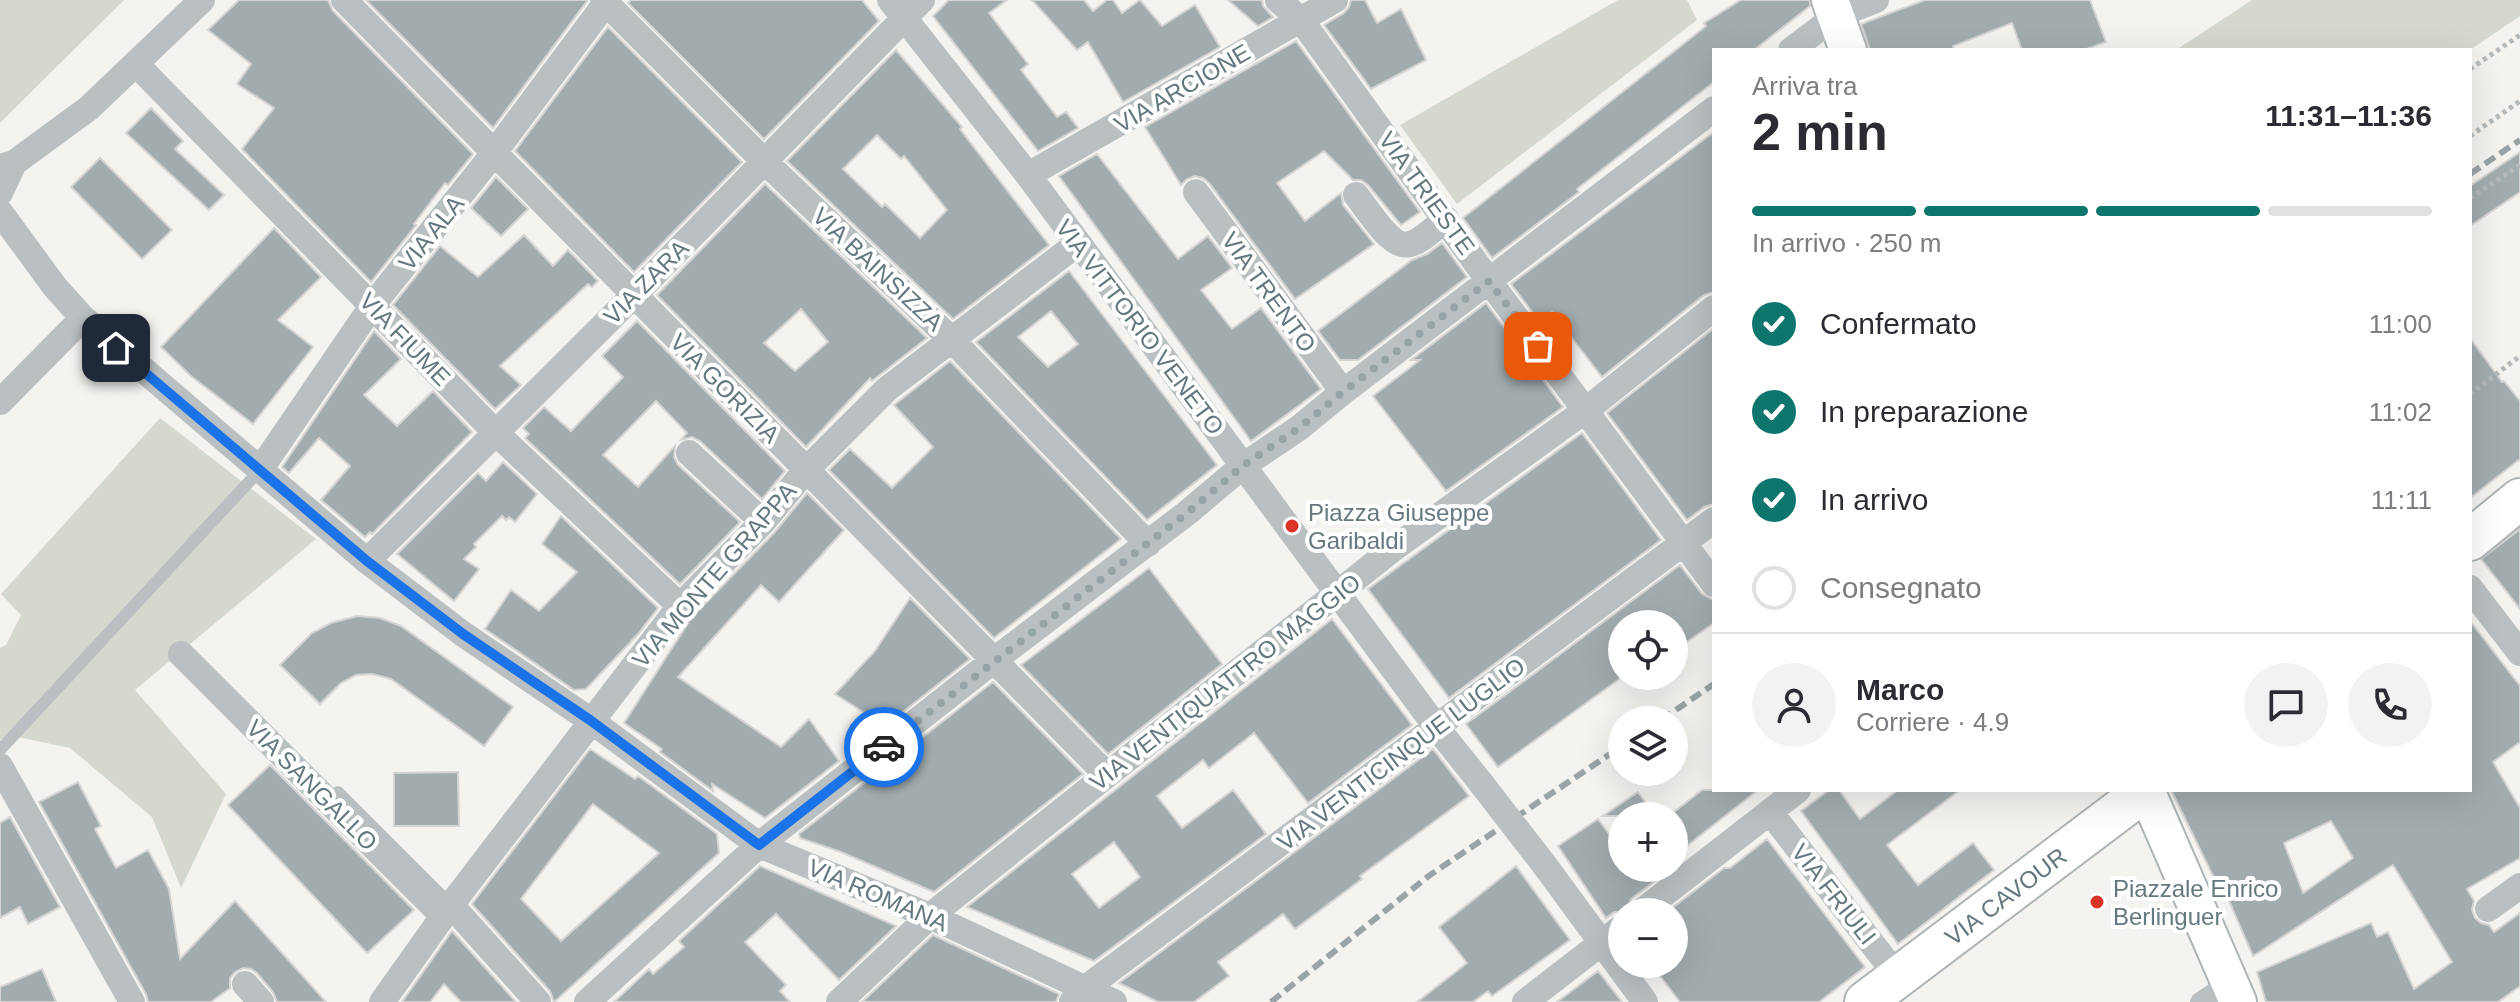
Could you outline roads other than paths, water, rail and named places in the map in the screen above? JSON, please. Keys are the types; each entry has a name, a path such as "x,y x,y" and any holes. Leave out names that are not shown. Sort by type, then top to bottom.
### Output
{"main road":[{"path":"1833,8 1847,48"},
{"path":"2472,538 2520,499"},
{"name":"VIA CAVOUR","path":"1865,1002 2143,792"},
{"path":"2147,792 2202,914 2222,996"}],"street":[{"path":"0,193 7,165 89,108 202,0"},
{"name":"VIA GORIZIA","path":"344,0 1107,775"},
{"name":"VIA TRIESTE","path":"1278,0 1301,20 1489,281 1712,581"},
{"name":"VIA ARCIONE","path":"1028,175 1335,0"},
{"path":"1793,48 1833,8 1876,0"},
{"name":"VIA ALA","path":"260,470 372,306 494,153 606,1"},
{"name":"VIA BAINSIZZA","path":"606,1 765,162 951,339 1148,544"},
{"name":"VIA ZARA","path":"367,561 765,162 906,6"},
{"name":"VIA VITTORIO VENETO","path":"906,6 1077,244 1645,1002"},
{"name":"VIA FIUME","path":"137,65 496,433 680,606"},
{"path":"587,1002 759,845 1148,544 1244,465 1299,428 1712,111"},
{"name":"VIA TRENTO","path":"1196,192 1343,392"},
{"name":"VIA TRIESTE","path":"1356,195 1388,236 1402,245 1418,240 1446,219"},
{"name":"VIA ROMANA","path":"0,212 55,287 83,318 367,561 463,634 590,720 759,845 930,916 1079,995 1114,1002"},
{"name":"VIA MONTE GRAPPA","path":"382,1002 590,720 680,606 763,522 806,470 897,380 1077,244"},
{"name":"VIA ROMANA","path":"0,246 55,287"},
{"name":"VIA VENTIQUATTRO MAGGIO","path":"839,1002 930,916 1107,775 1393,549 1586,410 1712,310"},
{"path":"0,402 83,318"},
{"name":"VIA MONTE GRAPPA","path":"689,453 763,522"},
{"name":"VIA VENTICINQUE LUGLIO","path":"1079,995 1712,522"},
{"path":"2472,591 2520,653"},
{"name":"VIA SANGALLO","path":"181,654 538,1002"},
{"path":"0,766 132,1002"},
{"path":"1659,898 1795,792"},
{"name":"VIA FRIULI","path":"1770,812 1898,977"},
{"path":"2488,909 2520,886"},
{"path":"1525,1002 1608,938"}],"lane":[{"path":"0,750 260,470"},
{"name":"VIA SANGALLO","path":"338,792 447,911"}],"railway":[{"path":"2472,173 2520,140"},
{"path":"1682,706 1712,685"},
{"path":"1271,1002 1430,875 1608,755"}],"place":[{"name":"Piazza Giuseppe Garibaldi","path":"1292,526"},
{"name":"Piazzale Enrico Berlinguer","path":"2097,902"}]}
